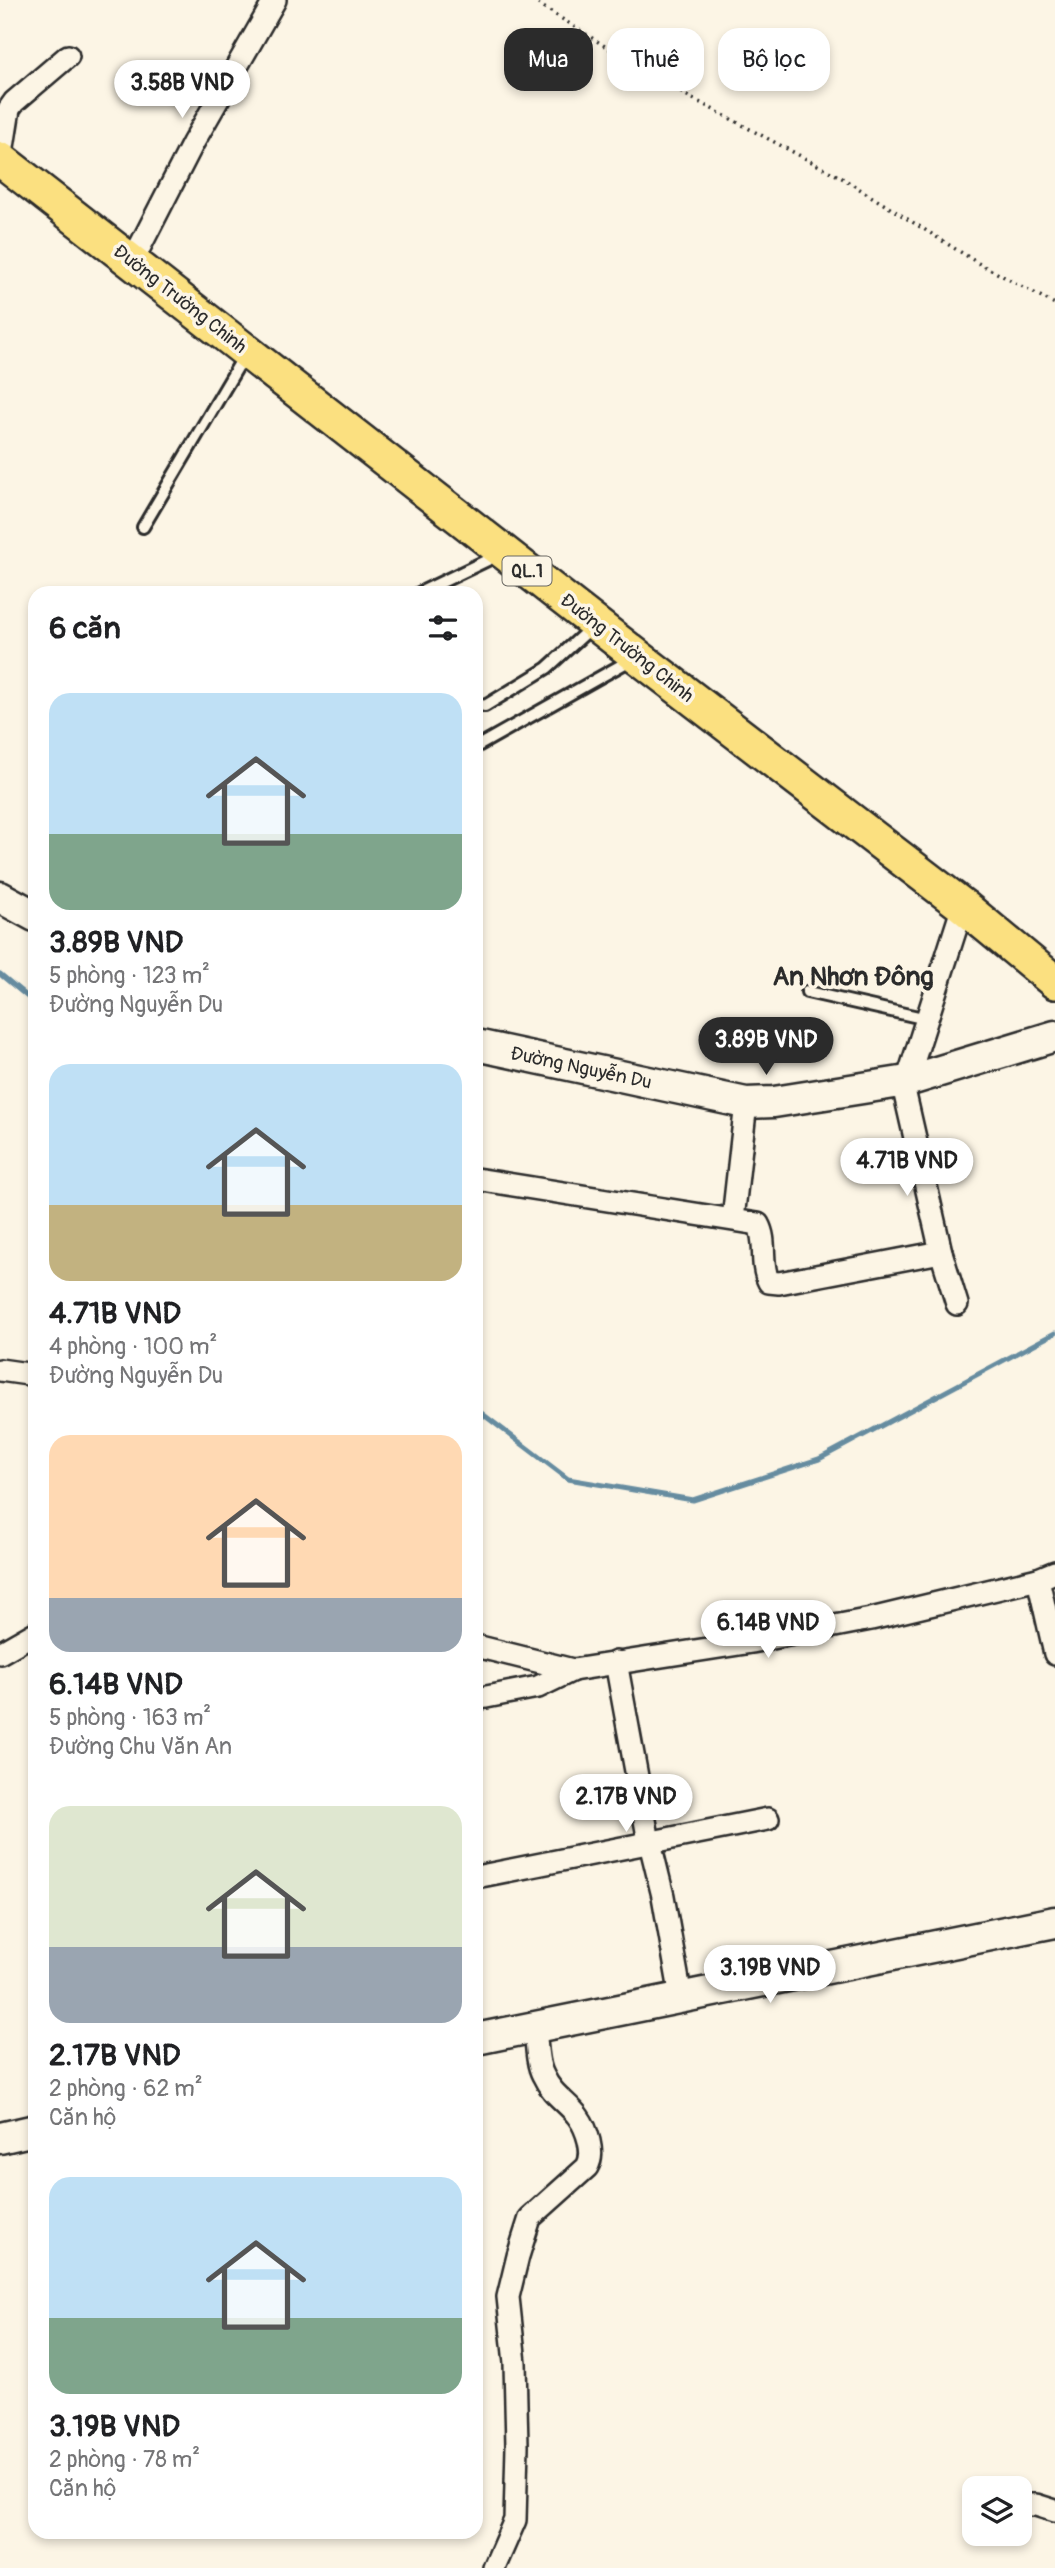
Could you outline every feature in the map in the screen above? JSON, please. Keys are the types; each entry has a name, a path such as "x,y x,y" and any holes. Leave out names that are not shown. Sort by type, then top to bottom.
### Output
{"main road":[{"name":"Đường Trường Chinh","path":"0,159 636,656 963,906 1055,982"}],"street":[{"path":"132,262 193,143 275,0"},
{"path":"0,159 9,109 68,56"},
{"path":"0,897 28,912"},
{"path":"957,1304 941,1252 905,1081 963,906"},
{"name":"Đường Nguyễn Du","path":"483,1047 746,1103 774,1102 905,1081 1055,1036"},
{"path":"733,1219 746,1103"},
{"path":"483,1180 758,1224 764,1234 764,1273 769,1282 779,1283 941,1252"},
{"path":"0,1370 28,1374"},
{"path":"483,1698 538,1687 573,1670 752,1642 871,1619 1046,1576 1055,1654"},
{"path":"0,1653 28,1637"},
{"path":"483,1648 573,1670"},
{"path":"616,1662 681,1997"},
{"path":"483,1876 768,1819"},
{"path":"483,2038 1055,1922"},
{"path":"494,2568 515,2520 515,2363 508,2297 530,2218 587,2167 591,2160 584,2125 575,2110 554,2094 541,2074 535,2027"},
{"path":"0,2138 28,2132"},
{"path":"1032,2505 1055,2511"}],"lane":[{"path":"143,527 247,350"},
{"path":"434,586 504,552"},
{"path":"483,706 547,668 595,624"},
{"path":"483,743 636,656"},
{"path":"807,992 927,1019"}],"path":[{"path":"532,0 666,84 842,178 978,263 1055,304"}],"waterway":[{"path":"0,974 28,997"},
{"path":"483,1414 568,1479 693,1500 819,1459 1055,1333"}],"district":[{"name":"An Nhơn Đông","path":"853,977"}]}
